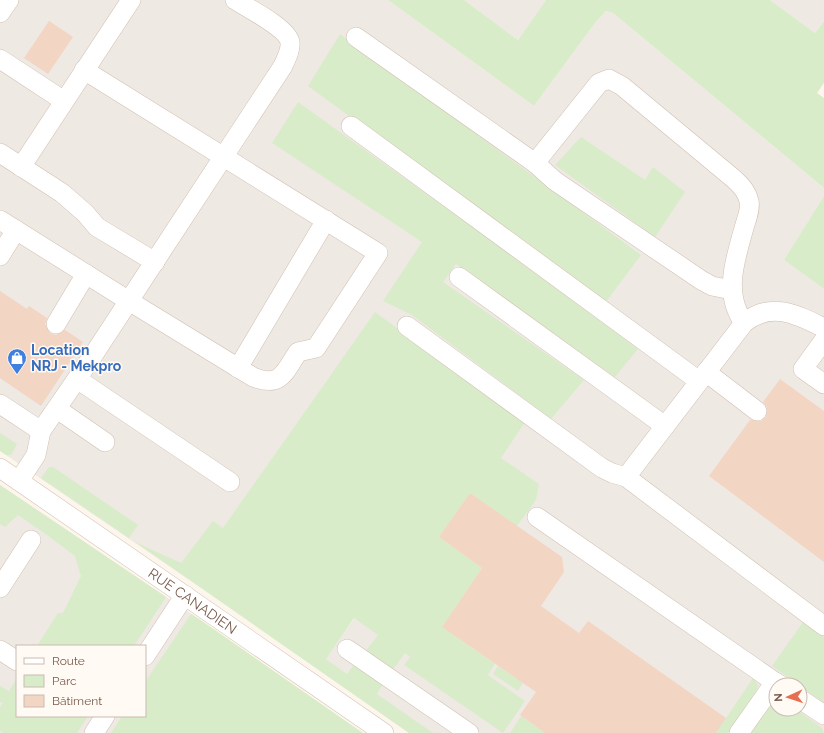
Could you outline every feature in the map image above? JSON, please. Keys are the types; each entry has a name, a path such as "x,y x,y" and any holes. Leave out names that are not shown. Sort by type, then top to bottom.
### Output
{"street":[{"path":"0,13 9,0"},
{"path":"21,167 131,0"},
{"path":"19,481 36,455 41,431 155,262 283,66 290,44 288,36 282,30 235,0"},
{"path":"356,37 535,163 555,181 701,280 716,288 732,290"},
{"path":"0,59 32,72 64,101"},
{"path":"0,220 238,368 262,380 277,381 281,378 298,352 316,348 378,253 84,70"},
{"path":"535,163 603,80 614,80 648,106 728,174 746,194 749,203 748,215 734,261 732,290 738,314 744,323"},
{"path":"351,126 703,377 757,411"},
{"path":"0,153 62,193 85,213 97,227 155,262"},
{"path":"238,368 326,220"},
{"path":"0,256 16,230"},
{"path":"56,324 86,274"},
{"path":"459,276 665,426"},
{"path":"626,477 744,323 758,313 782,311 798,315 824,328"},
{"path":"407,326 602,468 626,477 824,626"},
{"path":"824,340 803,369 824,384"},
{"path":"77,379 230,482"},
{"path":"0,404 41,431"},
{"path":"56,409 105,442"},
{"name":"RUE CANADIEN","path":"0,468 384,733"},
{"path":"537,517 769,677"},
{"path":"0,588 31,540"},
{"path":"146,655 186,595"},
{"path":"347,649 468,733"},
{"path":"0,650 16,660"},
{"path":"739,733 768,696"},
{"path":"808,704 824,715"},
{"path":"94,733 104,717"}],"shaded area":[{"path":"0,0 388,0 534,106 595,23 606,11 613,13 824,188 824,196 784,260 824,289 824,733 409,733 318,669 466,462 335,369 188,579 0,451"},
{"path":"464,0 546,0 518,40"},
{"path":"770,0 824,0 824,21 815,33"},
{"path":"0,485 202,621 146,706 146,645 16,645 16,717 139,717 128,733 0,733"}],"green space":[{"path":"388,0 464,0 518,40 546,0 770,0 815,33 824,21 824,83 817,93 824,98 824,188 613,13 606,11 595,23 534,106"},
{"path":"340,34 641,255 605,303 308,86"},
{"path":"298,102 489,239 638,349 615,377 456,264 443,282 584,380 551,419 412,315 383,301 422,242 272,143"},
{"path":"581,137 645,180 653,167 685,192 655,237 555,165"},
{"path":"824,196 824,289 784,260"},
{"path":"375,312 525,422 501,458 539,484 536,500 517,526 470,493 439,537 482,568 442,627 495,664 488,675 525,701 503,733 404,665 410,657 405,653 392,671 365,652 378,635 354,618 326,659 347,674 355,663 384,682 377,694 433,733 409,733 135,542 181,563 213,521 223,528"},
{"path":"0,433 17,444 11,455 6,455 0,451"},
{"path":"49,467 53,467 138,525 129,538 41,478"},
{"path":"0,485 166,597 135,645 38,645 58,613 63,613 81,576 75,556 18,515 5,527 0,524"},
{"path":"191,614 363,733 111,733 121,717 146,717 146,681"},
{"path":"804,621 824,636 824,703 808,692 808,677 787,677 772,666"},
{"path":"498,666 523,683 518,691 493,674"},
{"path":"753,678 758,685 756,693 728,733 716,733"},
{"path":"16,680 16,717 87,717 77,733 3,733 0,731 0,707 3,703 0,702 0,686 9,691"},
{"path":"768,707 768,717 807,717 822,728 824,733 749,733"},
{"path":"521,716 545,733 510,733"}],"building":[{"path":"49,21 73,37 48,74 24,58"},
{"path":"0,291 27,309 29,306 47,318 45,324 50,333 56,335 65,330 83,342 41,406 0,378"},
{"path":"780,379 824,411 824,562 709,476 750,420 761,421 766,417 767,407 763,402"},
{"path":"470,493 562,557 564,572 541,606 579,633 588,621 726,718 716,733 545,733 520,715 536,692 442,627 482,568 439,537"}],"place":[{"name":"Location NRJ - Mekpro","path":"17,375"}]}
